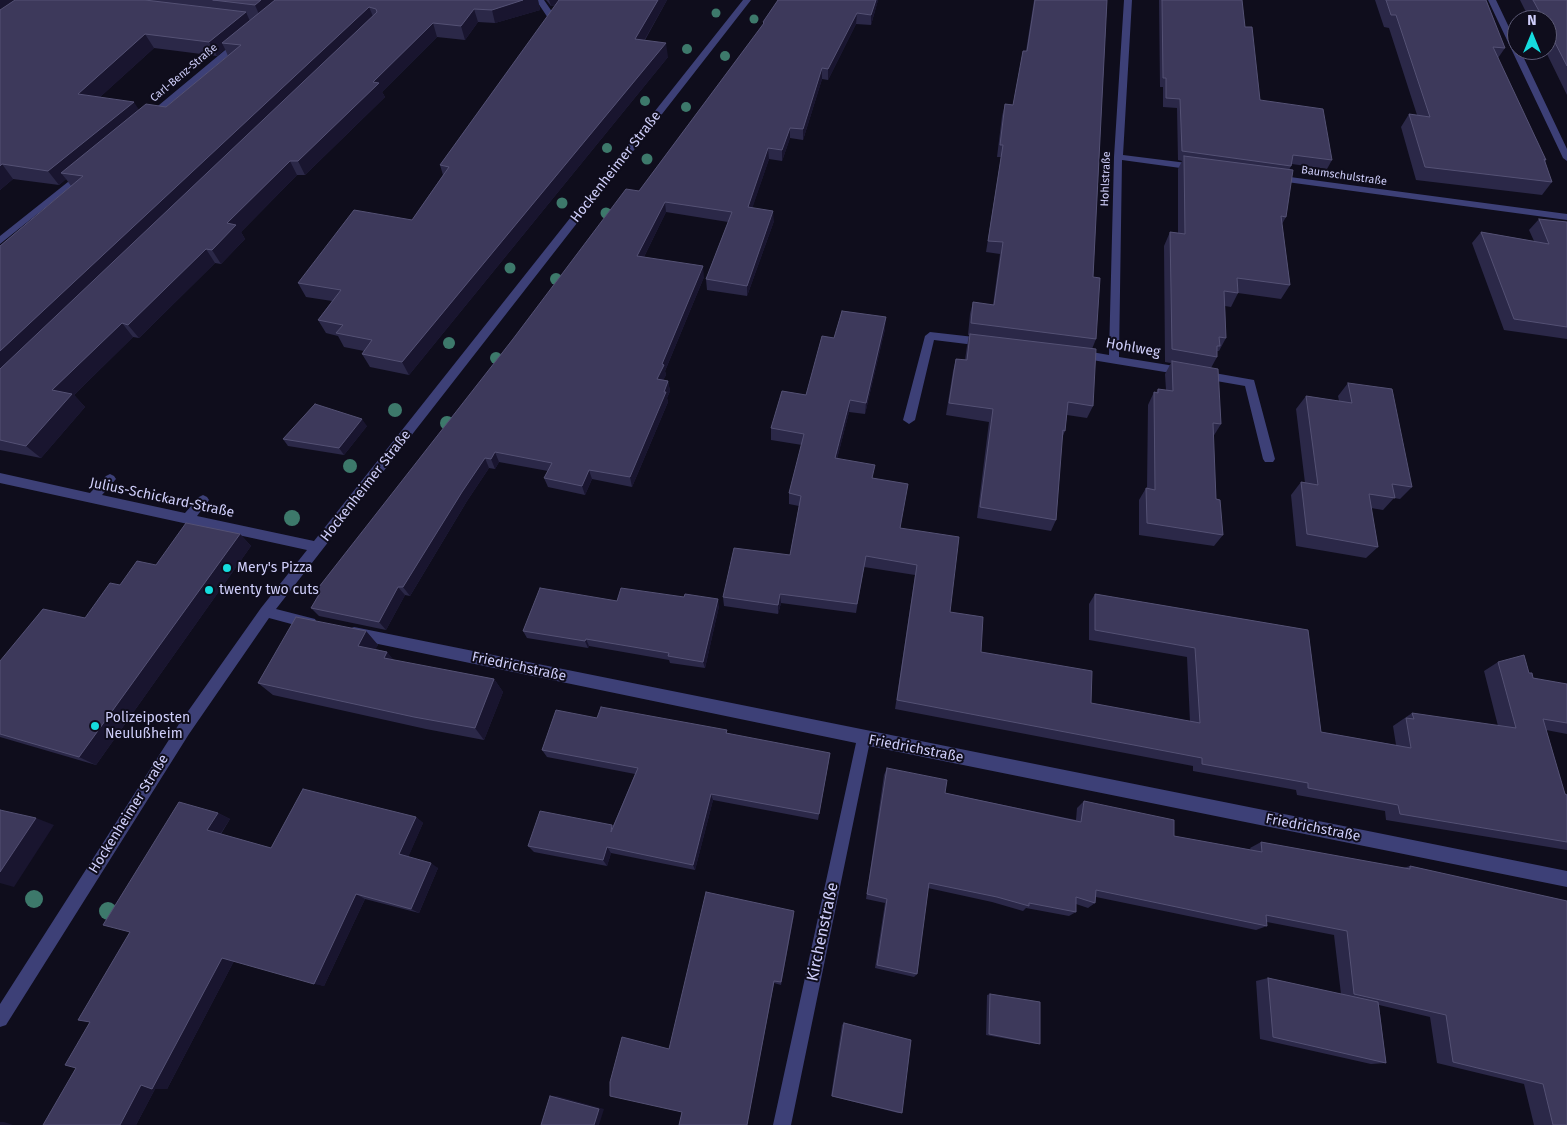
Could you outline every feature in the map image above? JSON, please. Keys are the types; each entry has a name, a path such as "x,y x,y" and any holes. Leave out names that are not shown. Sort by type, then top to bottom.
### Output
{"street":[{"path":"540,0 553,19"},
{"name":"Hockenheimer Straße","path":"0,1019 178,737 266,612 747,0"},
{"name":"Hohlstraße","path":"1114,359 1118,157 1128,0"},
{"path":"1492,0 1567,158"},
{"name":"Carl-Benz-Straße","path":"143,123 248,36"},
{"path":"1118,157 1206,169"},
{"path":"0,241 90,166"},
{"name":"Baumschulstraße","path":"1265,176 1567,217"},
{"path":"909,420 930,336 998,344"},
{"name":"Hohlweg","path":"1066,353 1114,359 1250,384 1269,459"},
{"name":"Julius-Schickard-Straße","path":"0,478 317,547"},
{"path":"93,498 110,479"},
{"path":"188,519 203,500"},
{"path":"266,612 324,626"},
{"name":"Friedrichstraße","path":"343,630 864,738 1567,879"},
{"name":"Kirchenstraße","path":"782,1125 864,738"}],"building":[{"path":"15,0 145,0 246,12 209,42 145,34 78,94 134,102 48,171 2,164 0,166 0,10"},
{"path":"213,0 261,0 255,5"},
{"path":"275,0 523,0 492,10 474,9 461,26 433,23 373,82 379,83 298,161 290,161 227,223 236,225 212,250 206,249 128,325 122,323 52,390 72,394 26,446 0,440 0,369 377,12 376,9 369,7 0,351 0,246 83,176 61,173 146,104 166,107 241,45 222,43"},
{"path":"559,0 658,0 635,39 666,43 402,362 362,354 372,340 336,333 343,325 318,320 341,290 298,283 354,210 412,220 449,167 440,165"},
{"path":"778,0 876,0 871,15 857,13 828,69 822,68 803,129 790,128 782,150 768,148 748,207 773,211 747,286 706,279 732,212 665,202 637,256 703,266 662,364 664,365 657,379 668,381 664,392 666,392 630,477 589,470 582,486 544,478 552,463 495,452 491,459 485,458 403,587 398,587 379,622 311,608 320,593 315,592 513,339 626,189 639,191 764,23"},
{"path":"1035,0 1107,0 1093,277 1100,278 1096,339 971,323 973,302 994,305 1003,242 988,241 1003,145 1000,145 1005,104 1013,105 1023,51 1027,51"},
{"path":"1162,0 1242,0 1245,27 1252,27 1260,100 1323,109 1332,160 1293,155 1291,166 1182,151 1180,99 1166,98 1166,78 1163,78"},
{"path":"1386,0 1486,0 1505,48 1493,47 1546,160 1544,159 1552,182 1425,167 1409,114 1430,117 1396,15 1391,15"},
{"path":"1533,0 1567,0 1567,66 1557,46 1557,10 1538,10"},
{"path":"1184,156 1293,170 1286,217 1281,216 1290,285 1237,278 1238,293 1224,291 1226,338 1219,337 1220,346 1217,346 1217,357 1172,349 1170,232 1185,234"},
{"path":"1539,219 1567,222 1567,327 1514,319 1481,232 1549,244"},
{"path":"842,311 886,317 866,403 850,400 835,458 875,465 872,478 908,484 900,528 959,537 950,612 983,617 981,652 1092,671 1091,703 1200,723 1195,648 1095,630 1095,594 1308,630 1321,732 1411,748 1406,718 1414,719 1412,713 1516,728 1498,662 1524,655 1529,673 1532,673 1533,678 1567,684 1567,723 1543,719 1565,794 1567,795 1567,842 1400,814 1398,805 1308,788 1308,783 1202,764 1202,758 897,700 917,565 866,556 857,604 780,594 778,605 723,597 734,548 790,555 801,496 789,493 804,434 771,428 782,391 806,395 822,336 834,338"},
{"path":"970,334 1096,349 1093,406 1068,402 1065,431 1063,430 1056,520 980,507 993,409 949,403 956,359 967,360"},
{"path":"1172,361 1218,369 1221,424 1213,423 1216,499 1220,500 1223,535 1147,523 1146,488 1155,490 1154,392 1158,393 1158,389 1173,391"},
{"path":"1348,383 1392,389 1412,487 1392,484 1395,498 1369,494 1378,547 1307,534 1301,482 1318,485 1306,396 1352,403"},
{"path":"315,404 362,419 339,448 283,439"},
{"path":"186,523 240,534 79,757 0,734 0,661 43,609 85,618 110,583 120,585 137,561 156,565"},
{"path":"540,588 617,601 621,588 684,597 685,594 718,599 703,662 668,656 669,653 523,631"},
{"path":"296,617 366,631 358,646 387,652 384,658 494,679 475,728 414,717 258,683"},
{"path":"601,707 727,730 726,733 830,753 819,814 711,794 693,865 607,847 603,860 528,846 540,811 612,825 611,832 638,768 542,750 556,710 597,718"},
{"path":"887,768 947,780 945,793 1081,822 1084,801 1174,820 1174,836 1262,852 1261,842 1410,869 1410,866 1567,901 1567,1125 1553,1125 1543,1084 1453,1062 1446,1015 1354,994 1347,931 1266,915 1267,926 1096,890 1095,903 1076,897 1076,912 1029,903 1029,906 997,897 929,883 917,974 877,965 887,899 867,894"},
{"path":"303,789 416,817 399,854 431,863 411,909 356,894 314,984 222,958 152,1089 141,1085 120,1125 43,1125 76,1068 65,1065 90,1022 78,1020 130,932 103,925 179,802 218,813 207,830 271,848"},
{"path":"0,810 36,818 0,872"},
{"path":"706,892 794,911 781,982 774,981 747,1125 679,1125 682,1112 610,1096 610,1082 622,1037 669,1049"},
{"path":"1268,978 1378,1002 1386,1063 1273,1037"},
{"path":"990,994 1040,1002 1040,1044 989,1034"},
{"path":"844,1023 911,1040 902,1113 832,1096"},
{"path":"550,1096 599,1109 594,1125 541,1125"}],"place":[{"name":"Mery's Pizza","path":"227,568"},
{"name":"twenty two cuts","path":"209,590"},
{"name":"Polizeiposten Neulußheim","path":"95,726"}]}
